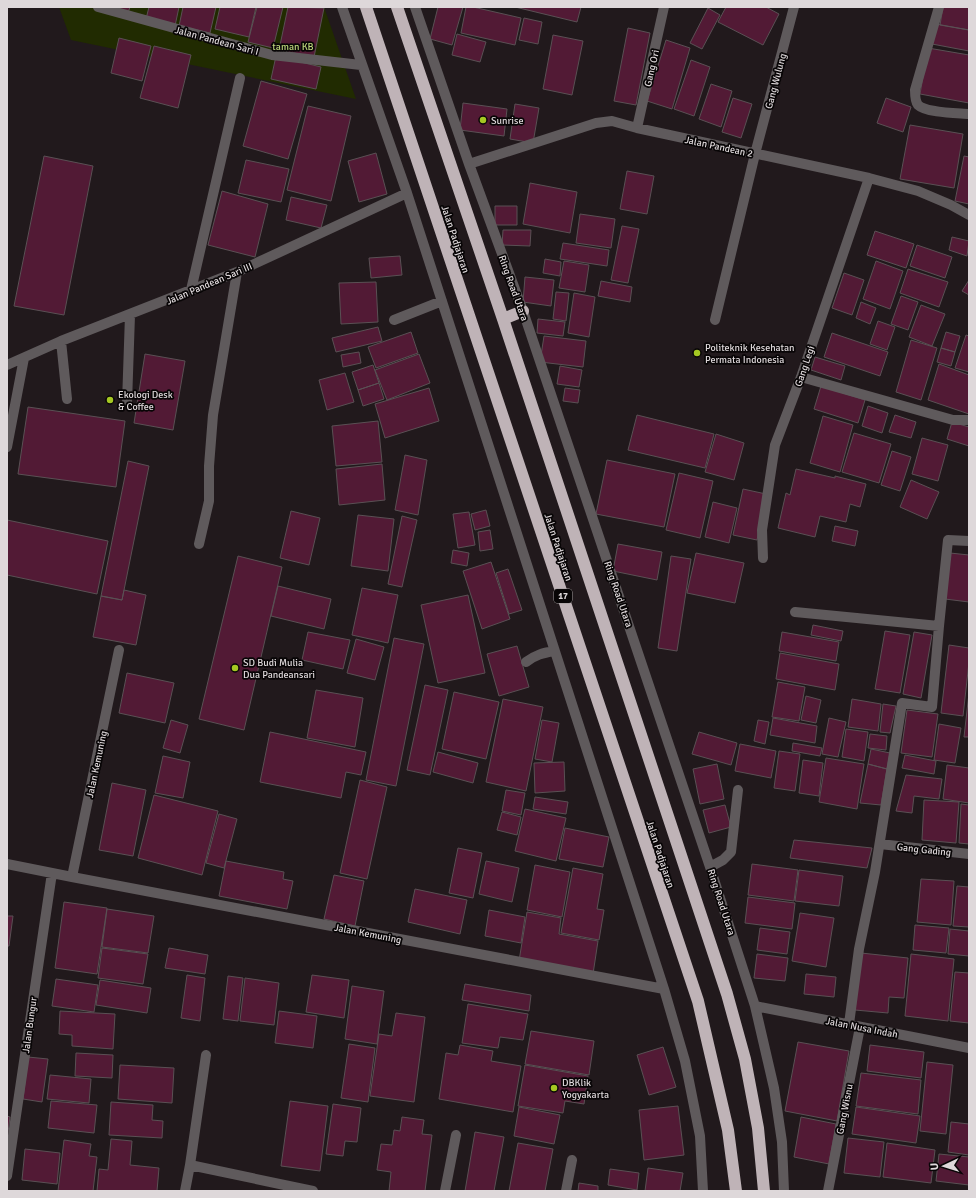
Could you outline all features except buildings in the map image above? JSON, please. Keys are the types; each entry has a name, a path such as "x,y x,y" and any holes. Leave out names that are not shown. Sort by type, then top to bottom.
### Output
{"highway":[{"name":"Jalan Padjajaran","path":"366,7 698,1001 728,1130 736,1191"},
{"name":"Jalan Padjajaran","path":"397,7 503,318 727,994 745,1059 754,1105 758,1128 764,1191"},
{"path":"503,318 523,311"}],"street":[{"name":"Jalan Pandean Sari I","path":"98,7 272,55 361,65"},
{"path":"342,7 361,65 408,193 554,651 664,989 685,1061 700,1136 703,1191"},
{"name":"Ring Road Utara","path":"415,7 469,164 523,311 756,1006 774,1088 782,1142 784,1191"},
{"name":"Gang Ori","path":"637,128 664,7"},
{"name":"Gang Wulung","path":"715,320 794,7"},
{"path":"939,7 915,90 916,100 918,105 926,109 969,114"},
{"path":"191,290 240,78"},
{"name":"Jalan Pandean 2","path":"469,164 596,123 612,121 637,128 869,178 918,191 969,215"},
{"name":"Gang Legi","path":"763,558 762,530 775,445 801,377 869,178"},
{"name":"Jalan Pandean Sari III","path":"7,365 61,341 237,272 408,193"},
{"path":"199,544 209,501 209,466 213,414 237,272"},
{"path":"394,320 442,301"},
{"path":"127,403 130,315"},
{"path":"61,341 67,399"},
{"path":"7,447 24,358"},
{"path":"801,377 954,420 969,420"},
{"path":"849,1024 859,949 880,844 902,703 932,707 948,540 969,541"},
{"path":"794,612 940,626"},
{"name":"Jalan Kemuning","path":"72,877 120,650"},
{"path":"526,662 539,654 554,651"},
{"path":"710,867 723,860 731,852 738,790"},
{"name":"Gang Gading","path":"880,844 969,854"},
{"name":"Jalan Kemuning","path":"7,864 664,989"},
{"name":"Jalan Bungur","path":"7,1176 52,873"},
{"name":"Jalan Nusa Indah","path":"756,1006 969,1048"},
{"name":"Gang Wisnu","path":"828,1191 860,1026"},
{"path":"184,1191 190,1165 206,1055"},
{"path":"445,1191 456,1135"},
{"path":"566,1191 572,1160"},
{"path":"190,1165 313,1191"}],"green space":[{"name":"taman KB","path":"59,7 324,7 356,99 71,40"}],"place":[{"name":"Sunrise","path":"483,120"},
{"name":"Politeknik Kesehatan Permata Indonesia","path":"697,353"},
{"name":"Ekologi Desk & Coffee","path":"110,400"},
{"name":"SD Budi Mulia Dua Pandeansari","path":"235,668"},
{"name":"DBKlik Yogyakarta","path":"554,1088"}]}
